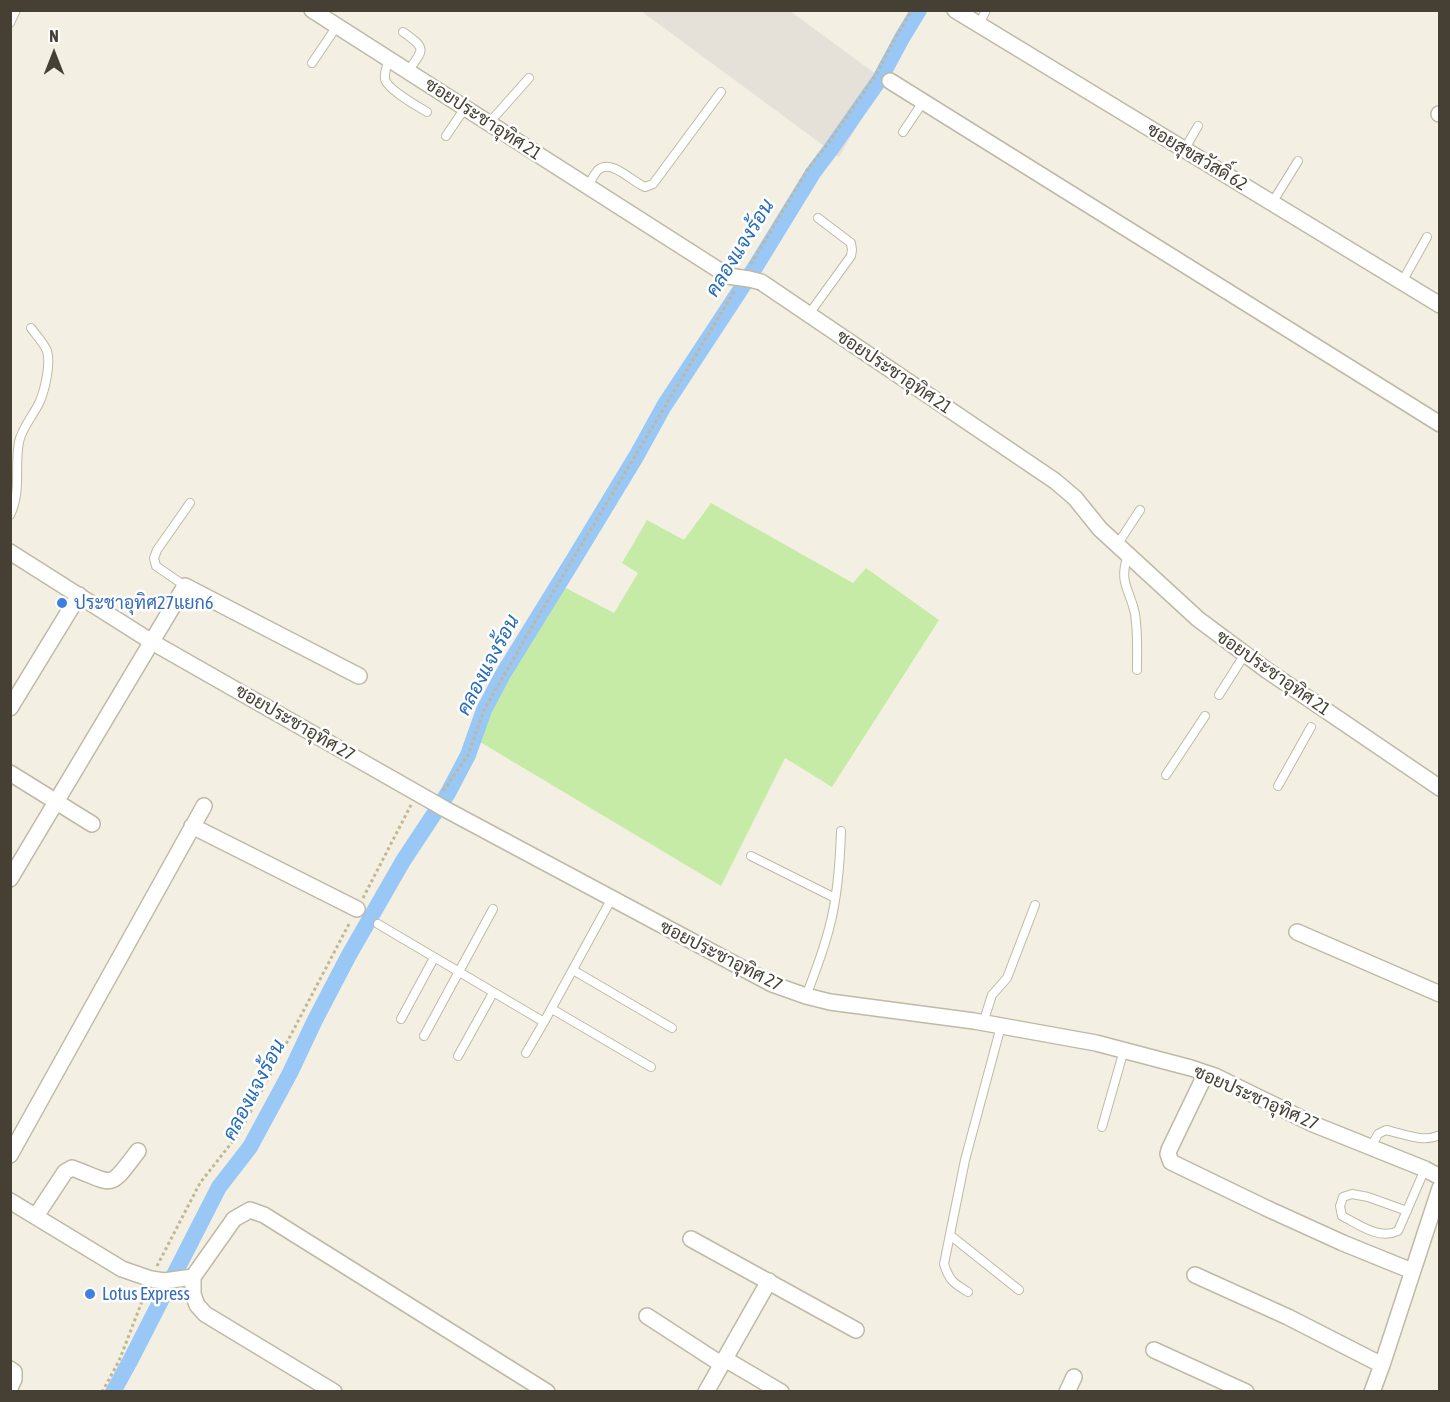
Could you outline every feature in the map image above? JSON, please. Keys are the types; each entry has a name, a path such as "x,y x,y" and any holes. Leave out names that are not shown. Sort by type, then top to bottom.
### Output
{"street":[{"name":"ซอยประชาอุทิศ 21","path":"312,10 734,279 761,282 1055,481 1076,498 1100,529 1197,619 1318,712 1440,788"},
{"name":"ซอยสุขสวัสดิ์ 62","path":"955,10 1440,304"},
{"path":"890,81 1440,424"},
{"name":"ซอยประชาอุทิศ 27","path":"10,552 152,642 440,806 772,984 830,1002 983,1023 1096,1043 1206,1073 1313,1124 1440,1177"},
{"path":"10,879 185,586 359,676"},
{"path":"10,708 79,595"},
{"path":"10,773 92,824"},
{"path":"10,1155 204,806"},
{"path":"192,826 357,909"},
{"path":"1297,932 1440,994"},
{"path":"1206,1073 1169,1150 1171,1162 1275,1213 1412,1271"},
{"path":"36,1216 65,1172 72,1168 101,1181 111,1182 118,1177 138,1151"},
{"path":"1372,1392 1440,1188"},
{"path":"10,1201 122,1269 164,1281 188,1278 234,1219 250,1210 264,1215 546,1392"},
{"path":"691,1239 856,1330"},
{"path":"1194,1275 1288,1317 1382,1365"},
{"path":"188,1278 197,1305 205,1314 334,1392"},
{"path":"706,1392 770,1281"},
{"path":"647,1316 781,1392"},
{"path":"1154,1350 1246,1392"},
{"path":"10,1369 14,1372 14,1379 10,1388"},
{"path":"1066,1392 1074,1377"}],"lane":[{"path":"10,23 16,10"},
{"path":"979,25 986,10"},
{"path":"312,63 337,26"},
{"path":"402,32 418,43 421,48 420,54 408,71"},
{"path":"389,60 385,81 390,87 427,112"},
{"path":"489,123 529,78"},
{"path":"588,186 600,169 607,166 616,168 637,184 645,187 653,183 721,92"},
{"path":"903,132 923,102"},
{"path":"446,136 465,108"},
{"path":"1184,150 1197,126"},
{"path":"1272,203 1298,162"},
{"path":"808,314 851,256 852,250 851,243 818,218"},
{"path":"1402,282 1427,237"},
{"path":"10,515 15,506 17,489 16,457 19,438 40,401 49,361 47,350 31,328"},
{"path":"185,586 156,566 154,558 157,549 190,503"},
{"path":"1137,670 1135,613 1124,579 1123,550 1140,510"},
{"path":"1219,694 1245,654"},
{"path":"1166,775 1204,716"},
{"path":"1278,786 1311,727"},
{"path":"806,996 831,923 839,867 841,831"},
{"path":"751,856 835,898"},
{"path":"526,1053 612,898"},
{"path":"983,1023 992,995 1007,978 1035,905"},
{"path":"424,1036 493,909"},
{"path":"378,924 544,1022"},
{"path":"401,1019 434,958"},
{"path":"573,970 672,1028"},
{"path":"458,1056 493,993"},
{"path":"552,1008 651,1067"},
{"path":"968,1292 954,1284 944,1264 965,1160 1001,1026"},
{"path":"1102,1127 1124,1050"},
{"path":"1371,1148 1378,1134 1386,1130 1421,1139 1432,1139 1440,1135"},
{"path":"1407,1211 1368,1197 1352,1194 1343,1197 1340,1206 1342,1216 1377,1234 1390,1235 1398,1232 1407,1211 1425,1169"},
{"path":"950,1235 1019,1290"}],"path":[{"path":"746,272 808,169 875,76 912,10"},
{"path":"440,806 468,755 484,710 734,279"},
{"path":"102,1392 119,1361 151,1279 200,1183 240,1132 418,793"}],"shaded area":[{"path":"641,11 790,11 884,80 839,157"}],"green space":[{"path":"711,503 853,583 866,568 939,620 832,787 785,758 721,886 480,742 480,729 496,693 564,587 614,613 638,573 622,563 647,520 684,540"}],"waterway":[{"name":"คลองแจงร้อน","path":"113,1392 219,1187 250,1147 349,955 403,861 448,793 468,755 484,710 503,674 637,455 664,406 756,266 813,173 880,79 919,10"}],"place":[{"name":"ประชาอุทิศ27แยก6","path":"62,603"},
{"name":"Lotus Express","path":"90,1294"}]}
